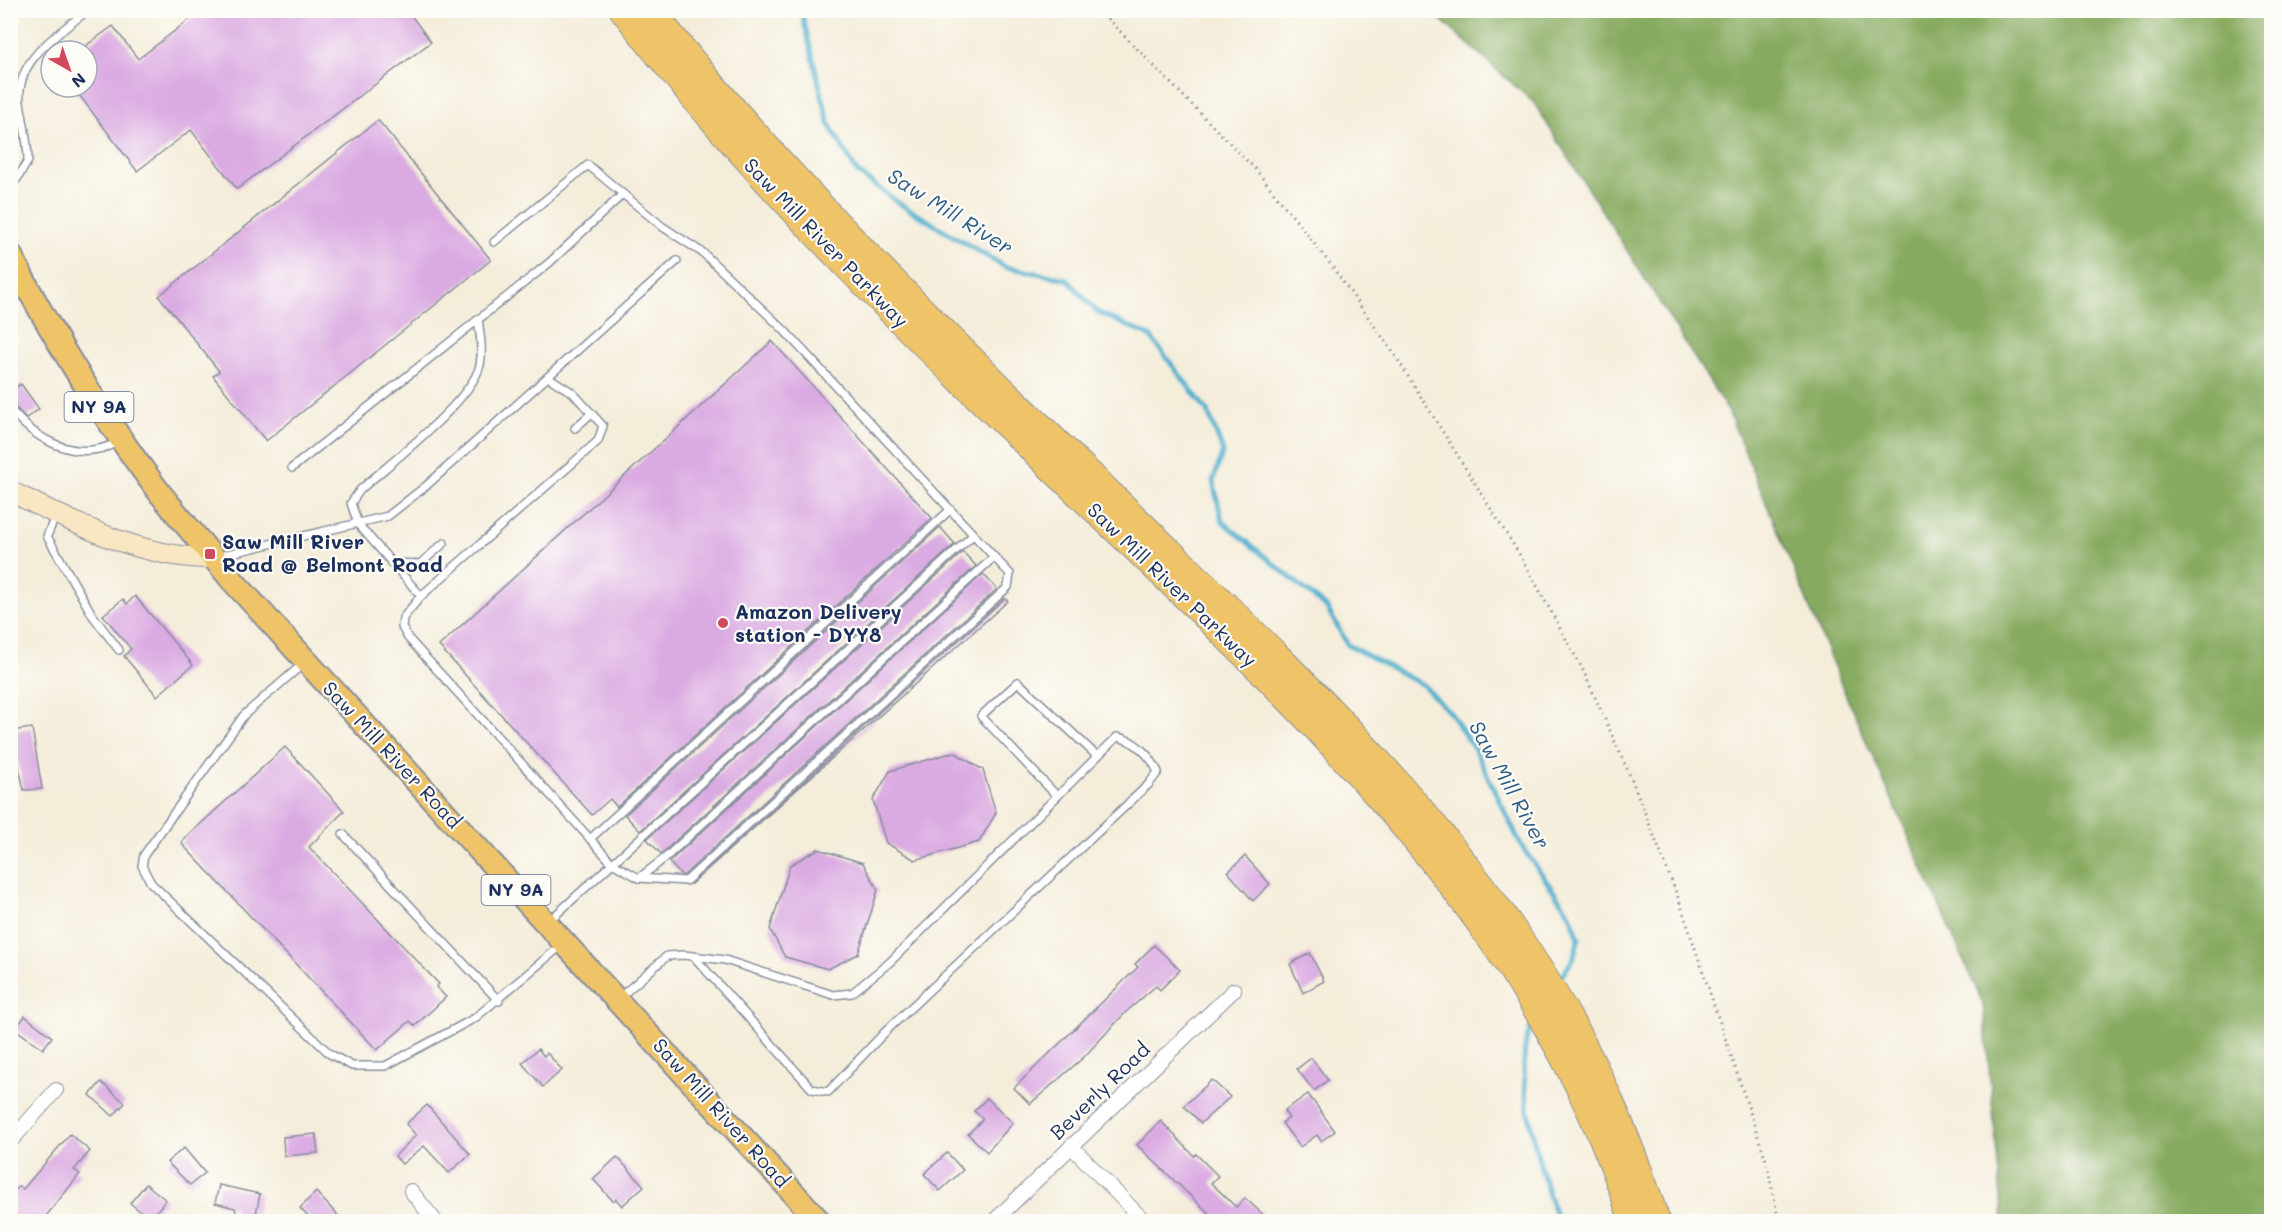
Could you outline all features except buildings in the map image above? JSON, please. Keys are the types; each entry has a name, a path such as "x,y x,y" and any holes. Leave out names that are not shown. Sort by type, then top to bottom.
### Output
{"highway":[{"name":"Saw Mill River Parkway","path":"623,10 729,140 839,260 1237,647 1327,740 1442,872 1536,985 1570,1021 1610,1100 1657,1221"},
{"name":"Saw Mill River Parkway","path":"651,10 768,150 857,246 1231,610 1368,751 1454,851 1536,985 1558,1045 1603,1140 1633,1221"}],"main road":[{"name":"Saw Mill River Road","path":"10,254 16,284 122,440 169,504 214,558 820,1221"}],"street":[{"path":"10,491 56,514 129,545 190,558 214,558"},
{"name":"Beverly Road","path":"993,1221 1234,990"},
{"path":"10,1142 56,1090"},
{"path":"1071,1146 1145,1221"},
{"path":"411,1191 436,1221"}],"lane":[{"path":"10,182 17,179 28,161 20,99 22,77 34,55 88,10"},
{"path":"494,242 588,165 663,227 703,253 776,323 1010,574 1008,587 1002,595 686,880 639,879 612,863 408,638 402,627 403,618 421,596 598,441 603,426 573,393 548,377"},
{"path":"292,468 587,230 623,194"},
{"path":"214,558 388,516 426,486 677,261"},
{"path":"421,596 358,524 351,502 360,490 459,400 480,367 482,347 478,319"},
{"path":"10,409 26,428 66,449 95,451 122,440"},
{"path":"574,428 592,413"},
{"path":"590,838 951,510"},
{"path":"56,514 47,536 93,616 119,650"},
{"path":"547,923 973,535"},
{"path":"391,563 420,564 444,543"},
{"path":"639,879 665,858 994,557"},
{"path":"306,661 244,715 144,855 142,866 151,883 330,1054 352,1066 385,1066 475,1018 499,1001 565,943"},
{"path":"1057,796 981,716 1018,682 1097,756"},
{"path":"617,999 667,956 684,955 725,960 833,995 852,993 890,962 1117,737 1130,739 1153,762 1158,772 1148,785 886,1031 828,1092 812,1089 695,958"},
{"path":"343,834 499,1001"}],"path":[{"path":"1099,10 1257,171 1331,265 1393,352 1527,567 1582,668 1632,780 1666,867 1766,1160 1779,1221"}],"green space":[{"path":"1431,11 2271,11 2271,1221 2003,1221 1983,1004 1849,703 1728,411 1534,103"}],"waterway":[{"name":"Saw Mill River","path":"801,10 829,124 857,172 900,204 1005,267 1067,279 1097,312 1150,336 1208,412 1223,451 1213,481 1222,521 1327,608 1348,645 1423,685 1451,714 1475,750 1522,847 1570,914 1579,938 1573,959 1557,984"},
{"name":"Saw Mill River","path":"1533,1023 1526,1041 1524,1065 1526,1092 1536,1150 1558,1222"}],"place":[{"name":"Saw Mill River Road @ Belmont Road","path":"210,554"},
{"name":"Amazon Delivery station - DYY8","path":"723,623"}]}
